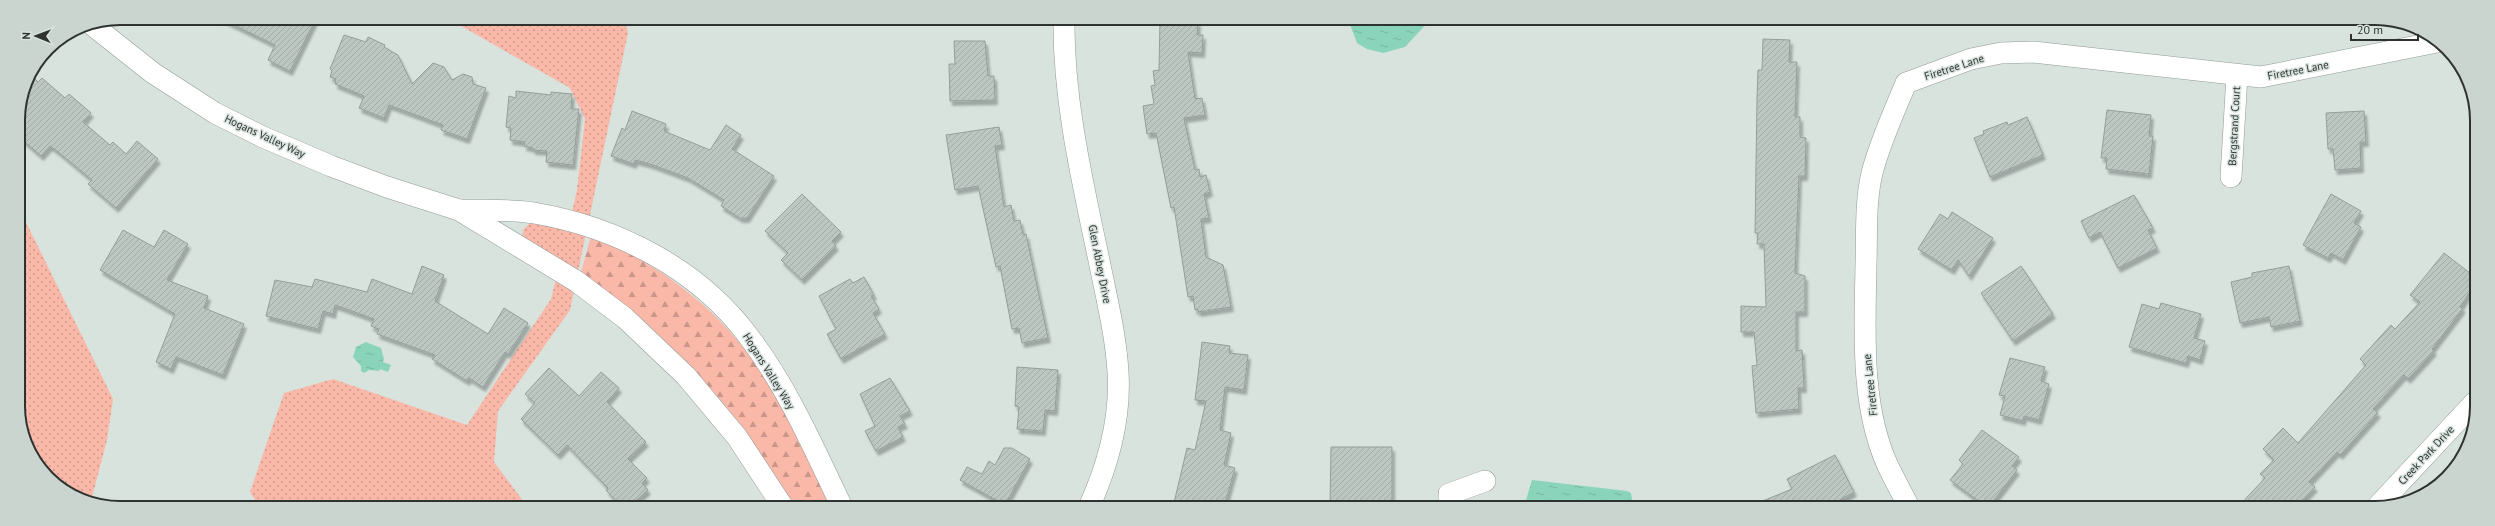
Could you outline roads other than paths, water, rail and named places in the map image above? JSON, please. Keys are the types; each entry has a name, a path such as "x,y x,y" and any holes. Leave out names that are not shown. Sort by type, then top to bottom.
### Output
{"street":[{"name":"Glen Abbey Drive","path":"1064,25 1069,98 1076,143 1115,338 1118,373 1117,411 1112,446 1101,480 1092,501"},
{"name":"Hogans Valley Way","path":"97,28 158,76 215,113 263,137 387,187 459,210 576,281 625,318 686,376 738,437 779,501"},
{"name":"Firetree Lane","path":"1906,501 1887,463 1873,418 1867,372 1866,309 1867,223 1871,174 1881,143 1906,83 1971,60 2009,53 2033,52 2261,77 2431,43"},
{"name":"Bergstrand Court","path":"2231,178 2237,75"},
{"name":"Hogans Valley Way","path":"459,210 533,212 588,224 650,251 704,289 749,336 787,395 839,501"},
{"name":"Creek Park Drive","path":"2383,500 2470,407"},
{"path":"1449,501 1449,494 1485,482"}],"water":[{"path":"1350,25 1425,25 1405,47 1383,53 1367,49 1357,43"},
{"path":"366,342 381,348 384,359 383,362 391,365 388,372 380,369 379,371 369,370 364,373 361,371 361,366 353,357 356,347"},
{"path":"1532,480 1627,491 1631,493 1632,501 1526,501"}]}
